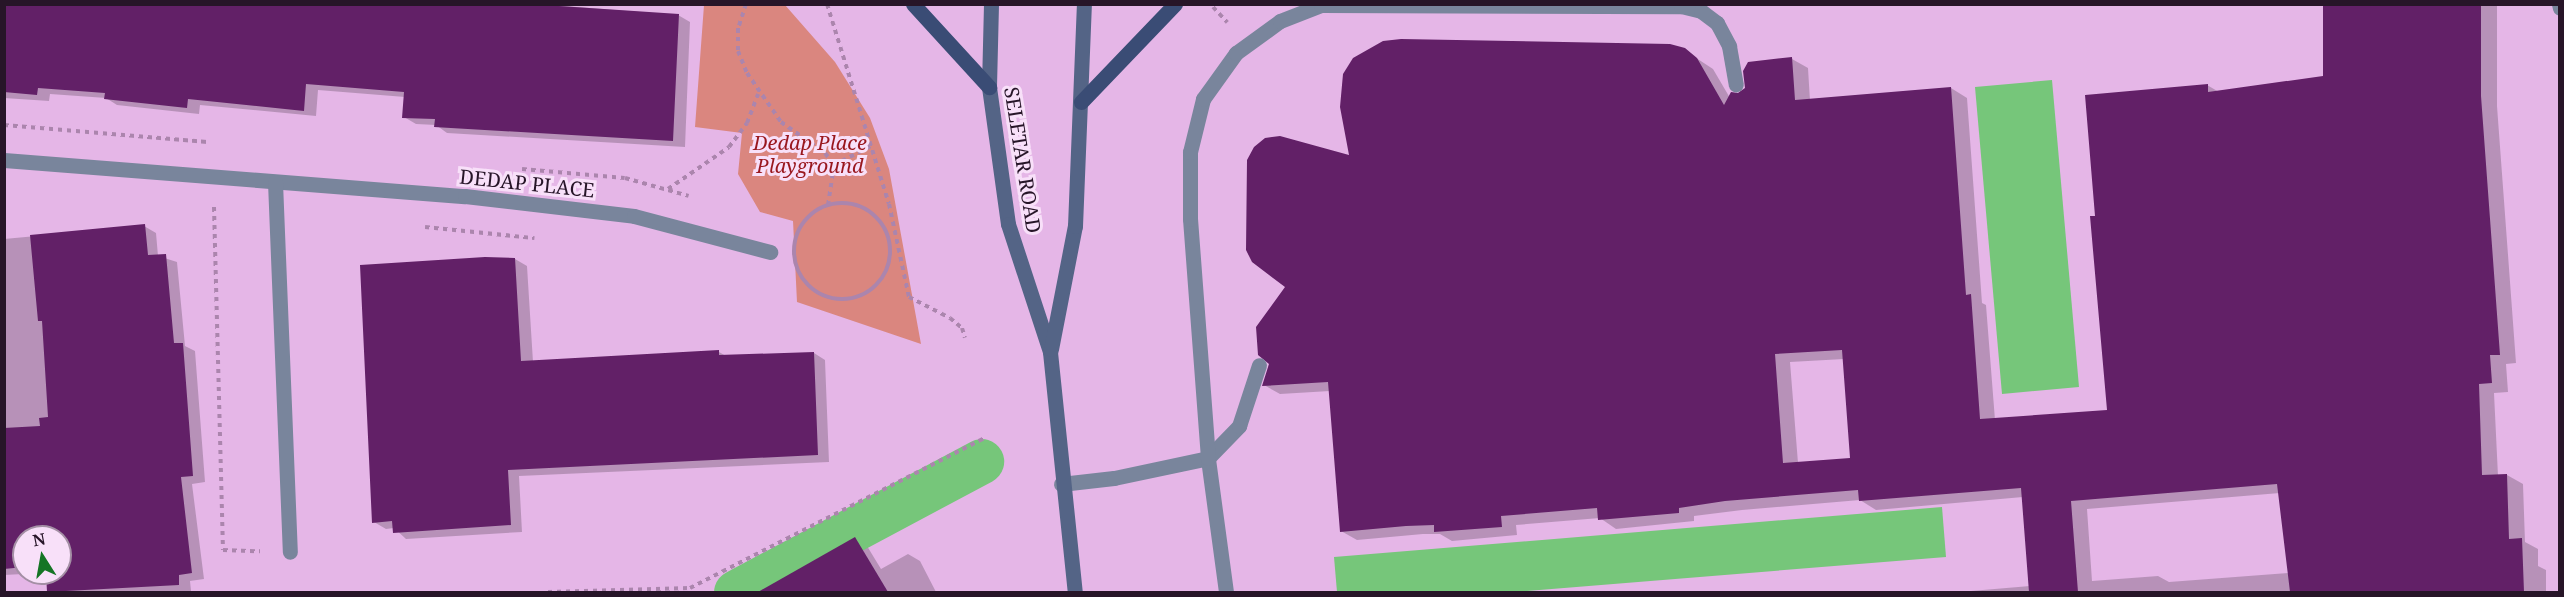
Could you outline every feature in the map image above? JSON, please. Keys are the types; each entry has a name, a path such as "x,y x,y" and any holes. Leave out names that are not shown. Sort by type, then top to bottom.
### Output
{"main road":[{"path":"913,4 989,87"},
{"path":"1081,102 1175,4"}],"street":[{"name":"SELETAR ROAD","path":"991,4 989,87 1008,224 1050,352 1061,484 1075,592"},
{"name":"SELETAR ROAD","path":"1050,352 1075,226 1084,4"},
{"path":"1226,592 1208,458 1190,219 1190,153 1203,99 1236,53 1280,21 1321,5 1681,6 1701,11 1717,23 1729,46 1736,84"},
{"name":"DEDAP PLACE","path":"4,160 465,196 634,216 770,252"},
{"path":"274,182 273,212 290,552"},
{"path":"1061,484 1114,478 1208,458 1239,426 1259,365"}],"path":[{"path":"746,4 738,28 738,51 758,93 781,123 825,153 834,165 828,206"},
{"path":"827,4 872,146 909,297 950,318 962,328 965,338"},
{"path":"668,189 729,147 747,123 758,93"},
{"path":"834,165 872,146"},
{"path":"202,204 273,212"},
{"path":"853,204 868,210 881,221 888,236 891,252 878,283 849,298 817,291 796,265 798,232 807,218 828,206 853,204"},
{"path":"214,205 224,550 290,552"},
{"path":"414,225 542,239"},
{"path":"548,592 690,588 984,438"}],"green space":[{"name":"Dedap Place Playground","path":"704,5 785,5 835,62 870,118 889,169 921,344 797,302 793,221 760,212 738,174 742,133 695,127"}],"shaded area":[{"path":"2052,80 2079,387 2002,394 1975,87"},
{"path":"1942,507 1946,557 1514,592 1337,592 1334,557"}],"building":[{"path":"4,4 529,4 679,14 673,141 434,127 435,119 402,118 404,92 306,84 304,111 188,99 187,108 104,99 105,93 38,88 37,95 4,92"},
{"path":"2323,4 2481,4 2481,96 2500,355 2490,355 2492,383 2479,384 2482,475 2507,474 2509,539 2522,538 2524,592 2290,592 2277,484 2071,501 2078,592 2029,592 2021,488 1859,501 1858,490 1725,501 1679,508 1679,513 1598,520 1597,508 1501,516 1502,527 1434,532 1434,525 1340,532 1328,382 1262,386 1269,364 1258,355 1256,327 1285,287 1252,262 1246,250 1247,160 1254,147 1265,138 1280,136 1349,155 1340,107 1343,74 1353,58 1383,41 1401,39 1670,44 1685,48 1697,58 1724,105 1731,92 1738,93 1745,88 1743,71 1748,62 1792,57 1795,100 1951,87 1966,295 1971,294 1980,419 2107,410 2090,216 2095,216 2085,95 2208,84 2208,92 2323,76","holes":["1842,350 1850,458 1783,463 1775,354"]},
{"path":"145,224 148,255 166,254 174,343 183,343 193,476 181,477 192,573 179,575 179,585 47,592 47,585 72,585 72,525 12,525 12,568 4,569 4,428 40,426 39,418 48,417 42,321 38,321 30,235"},
{"path":"485,257 515,258 521,361 719,350 719,355 814,352 818,455 508,470 511,525 393,533 392,521 372,523 360,265"},
{"path":"855,537 888,592 758,592"}],"waterway":[{"path":"736,592 981,461"}]}
